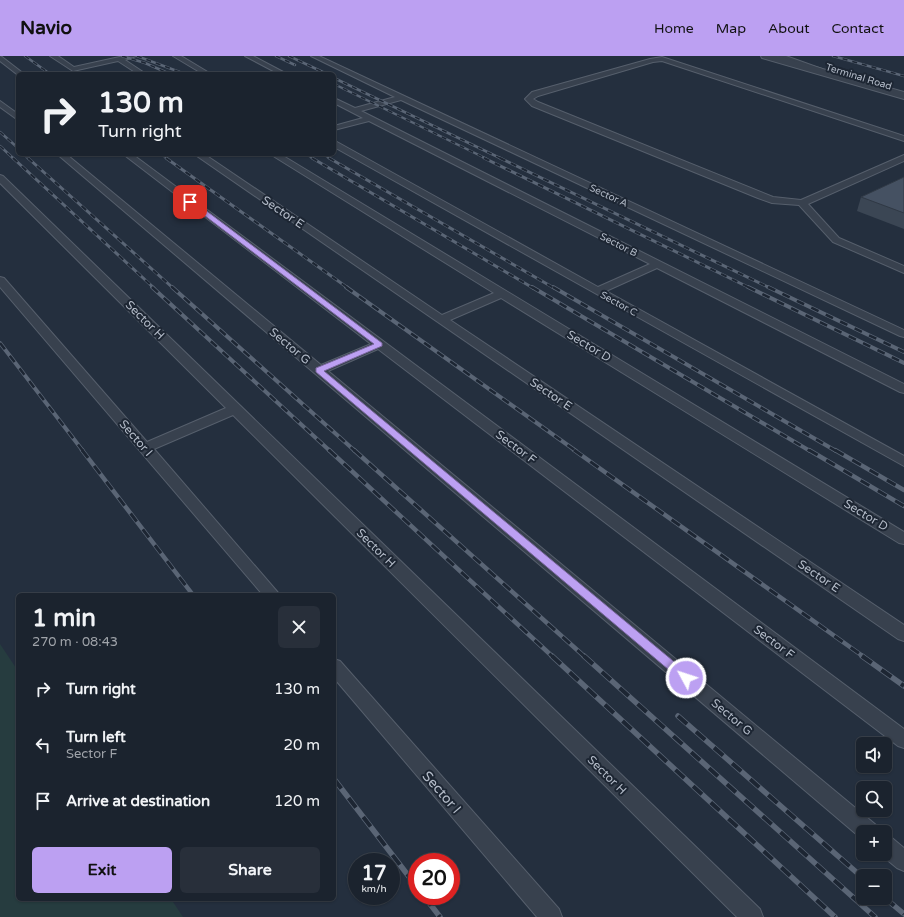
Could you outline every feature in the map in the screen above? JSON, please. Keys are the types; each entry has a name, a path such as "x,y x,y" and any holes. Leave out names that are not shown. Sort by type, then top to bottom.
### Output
{"street":[{"path":"766,56 904,96"},
{"name":"Terminal Road","path":"790,56 904,90"}],"lane":[{"path":"53,56 78,72"},
{"path":"73,69 133,56"},
{"path":"176,56 204,72"},
{"path":"248,56 280,72"},
{"name":"Sector A","path":"314,56 904,334"},
{"path":"779,56 854,81"},
{"path":"0,58 18,72"},
{"path":"119,59 141,72"},
{"path":"904,139 662,59 652,60 542,92 531,96 529,99 535,104 772,200 802,204 904,158"},
{"path":"354,110 402,98"},
{"name":"Sector B","path":"336,101 904,389"},
{"path":"0,103 16,116"},
{"path":"336,127 371,118"},
{"name":"Sector C","path":"336,145 904,462"},
{"name":"Sector G","path":"63,156 861,825"},
{"name":"Sector F","path":"130,156 904,740"},
{"name":"Sector E","path":"201,156 904,634"},
{"name":"Sector D","path":"277,156 904,539"},
{"name":"Sector H","path":"0,178 752,917"},
{"path":"802,204 836,240 904,270"},
{"path":"598,291 658,264"},
{"name":"Sector I","path":"0,280 270,593"},
{"path":"442,319 503,294"},
{"path":"319,370 380,344"},
{"path":"145,448 235,409"},
{"name":"Sector I","path":"336,668 551,917"},
{"path":"892,851 904,861"}],"green space":[{"path":"0,644 16,668 16,901 172,901 183,917 0,917"}],"building":[{"path":"904,177 904,213 861,197"}],"railway":[{"path":"25,56 47,72"},
{"path":"122,56 145,63 165,72"},
{"path":"137,56 180,72"},
{"path":"276,56 295,65"},
{"path":"289,56 323,72"},
{"path":"833,56 904,76"},
{"path":"336,79 502,159"},
{"path":"336,85 487,159"},
{"path":"0,132 16,146"},
{"path":"0,146 14,159"},
{"path":"164,156 168,159"},
{"path":"309,156 314,159"},
{"path":"326,156 331,159"},
{"path":"13,158 154,288"},
{"path":"28,158 173,288"},
{"path":"166,158 348,288"},
{"path":"312,158 533,288"},
{"path":"329,158 554,288"},
{"path":"484,158 750,288"},
{"path":"500,158 770,288"},
{"path":"152,287 330,451"},
{"path":"172,287 355,451"},
{"path":"346,287 576,451"},
{"path":"532,287 810,451"},
{"path":"553,287 836,451"},
{"path":"748,287 904,363"},
{"path":"768,287 904,352"},
{"path":"0,343 83,451"},
{"path":"82,450 191,593"},
{"path":"329,450 553,657"},
{"path":"354,450 585,657"},
{"path":"574,450 864,657"},
{"path":"809,450 904,506"},
{"path":"835,450 904,490"},
{"path":"552,656 835,917"},
{"path":"584,656 875,917"},
{"path":"862,656 904,686"},
{"path":"678,716 856,872"},
{"path":"336,782 408,875"},
{"path":"892,904 904,914"},
{"path":"431,905 440,917"}],"route":[{"path":"190,202 380,344 319,370 686,678"}]}
